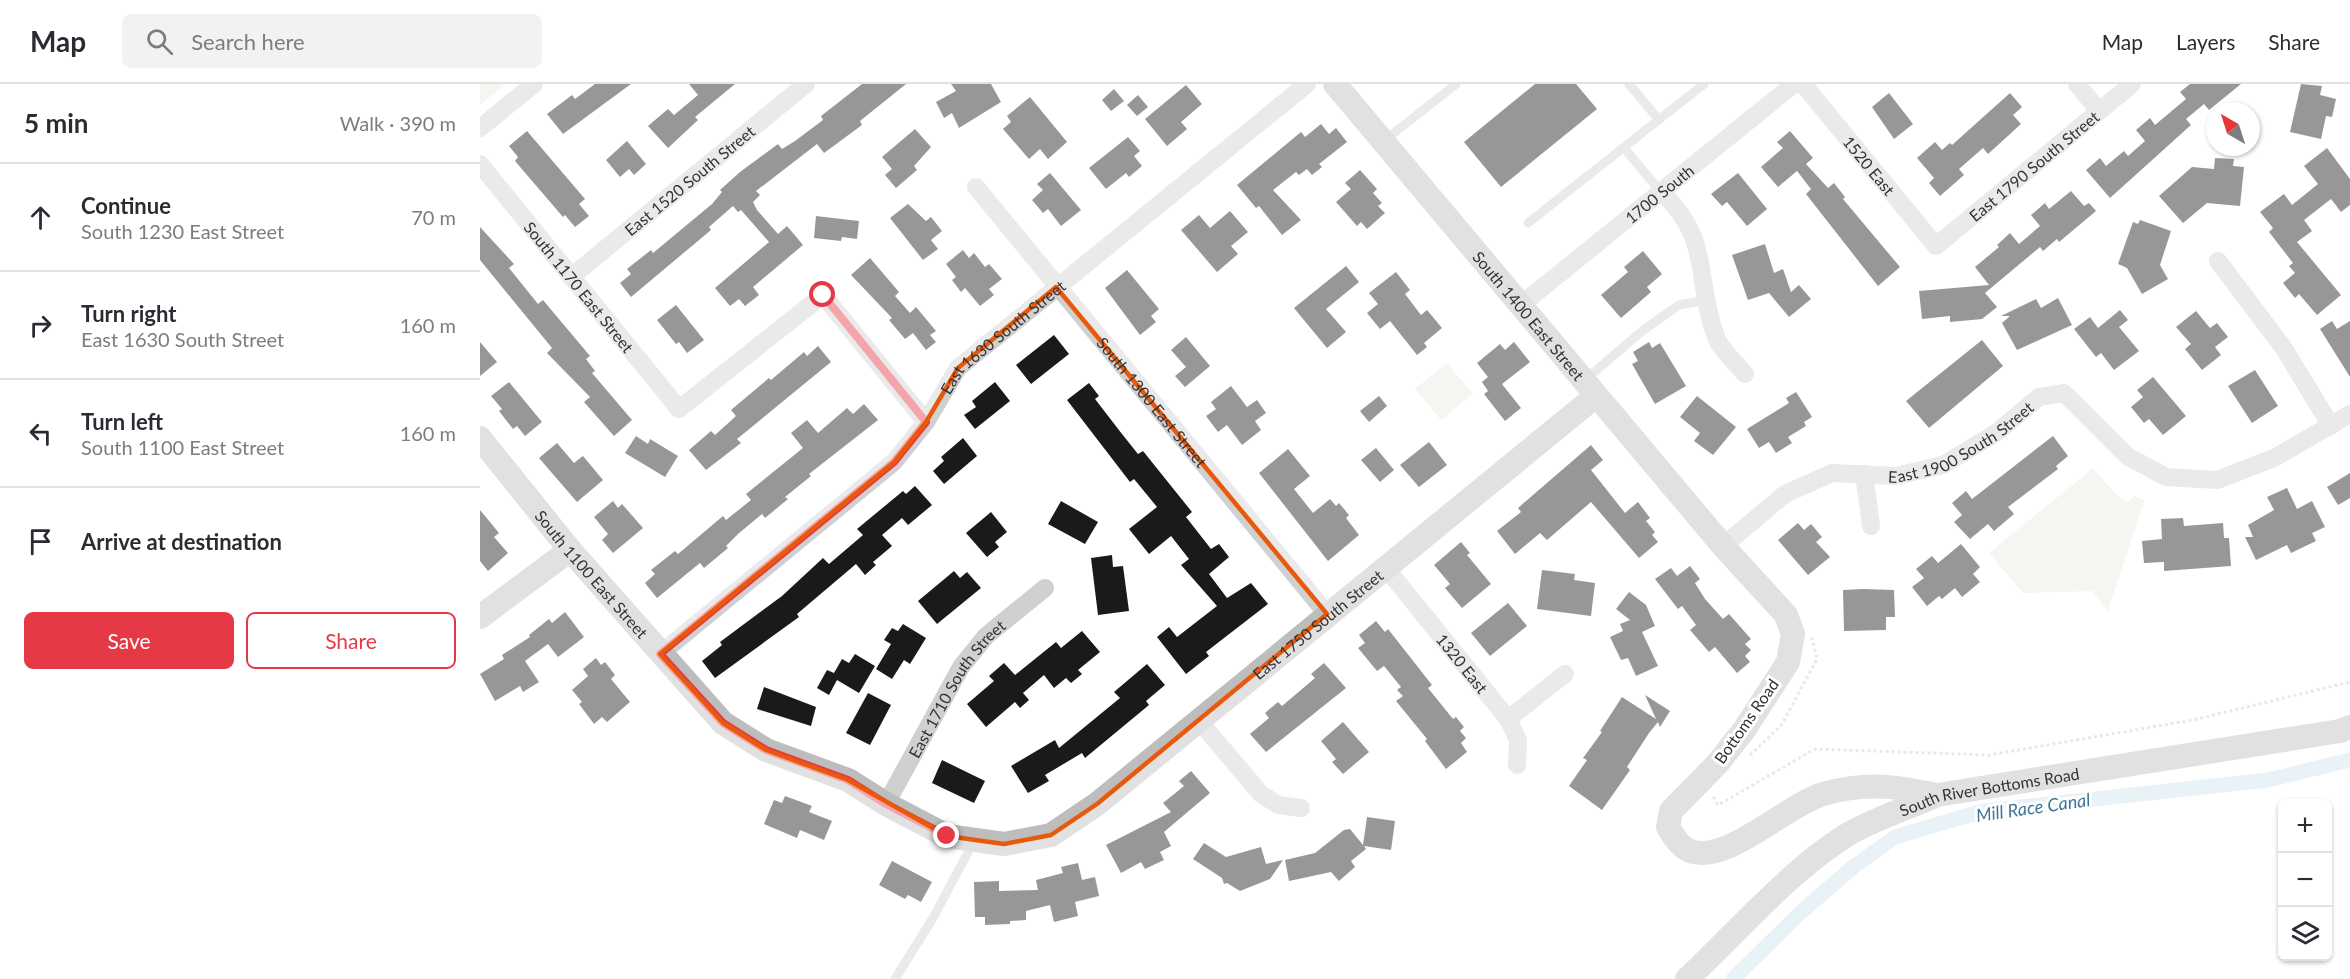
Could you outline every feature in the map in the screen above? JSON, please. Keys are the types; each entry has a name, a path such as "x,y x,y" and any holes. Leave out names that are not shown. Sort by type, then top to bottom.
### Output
{"street":[{"path":"480,128 534,84"},
{"name":"East 1520 South Street","path":"571,277 807,84"},
{"name":"East 1630 South Street","path":"660,654 894,462 926,422 958,368 1307,84"},
{"name":"South 1400 East Street","path":"1335,84 1723,546"},
{"name":"1700 South","path":"1522,304 1794,84"},
{"name":"1520 East","path":"1803,84 1936,246"},
{"path":"2077,84 2099,111"},
{"name":"East 1790 South Street","path":"1936,246 2132,84"},
{"name":"South 1170 East Street","path":"480,164 679,409 823,295 926,422"},
{"name":"South 1300 East Street","path":"976,187 1056,287 1328,614"},
{"path":"1661,192 1686,218 1698,243 1706,300 1717,340 1745,374"},
{"path":"2218,261 2283,347 2331,426"},
{"name":"East 1750 South Street","path":"1031,839 1051,835 1096,804 1200,722 1386,568 1590,388"},
{"name":"East 1900 South Street","path":"1723,546 1785,494 1832,473 1896,476 1943,465 1996,433 2039,397 2064,393 2127,456 2166,477 2217,480 2274,458 2350,414"},
{"name":"South 1100 East Street","path":"480,438 570,550 723,723 766,750 848,780 886,804 947,836 1004,844 1031,839"},
{"path":"1864,474 1871,526"},
{"name":"Bottoms Road","path":"1723,546 1786,615 1793,634 1788,662 1744,730 1718,763 1671,811 1668,827 1676,840 1688,851 1704,853 1722,850 1798,804 1844,789 1891,785 1937,795"},
{"path":"480,617 570,550"},
{"name":"1320 East","path":"1386,568 1508,719 1518,740 1517,765"},
{"name":"East 1710 South Street","path":"886,804 961,667 986,636 1045,588"},
{"path":"1508,719 1565,674"},
{"path":"1200,722 1261,794 1278,805 1301,808"},
{"name":"South River Bottoms Road","path":"1687,979 1806,866 1836,842 1881,818 1937,795 2340,731 2350,727"}],"lane":[{"path":"1384,141 1456,84"},
{"path":"1629,84 1659,120"},
{"path":"1528,223 1704,84"},
{"path":"1624,148 1661,192"},
{"path":"1590,388 1642,331 1679,305 1706,300"},
{"path":"895,979 933,918 974,840"}],"path":[{"path":"1747,759 1781,726 1817,659 1810,631"},
{"path":"1713,791 1713,799 1718,805 1815,748 1989,755 2193,720 2350,682"}],"highlighted area":[{"path":"1056,287 1327,614 1097,804 1051,835 1004,844 947,836 848,780 766,750 723,723 660,654 894,462 926,422 958,368"}],"shaded area":[{"path":"480,84 506,84 480,105"},
{"path":"1447,363 1473,394 1441,420 1415,389"},
{"path":"2093,468 2126,503 2135,496 2144,501 2108,611 2092,591 2023,593 1989,553"}],"building":[{"path":"595,84 631,84 563,134 547,114 572,95 575,99"},
{"path":"689,84 735,84 695,117 698,120 668,148 648,126 668,109 674,115 698,95"},
{"path":"862,84 906,84 860,121 862,125 824,153 817,144 756,191 760,195 753,202 757,210 778,234 787,226 803,245 753,287 759,295 745,306 739,299 730,306 715,288 769,242 741,210 738,212 733,206 709,227 711,230 631,297 620,283 631,274 627,269 651,250 653,253 712,204 722,192 720,190 740,172 778,144 782,149 795,141 823,120 821,116"},
{"path":"951,84 991,84 1001,102 959,128 952,113 944,118 936,102 956,91"},
{"path":"1535,84 1576,84 1597,109 1501,187 1464,142"},
{"path":"2190,84 2241,84 2219,102 2206,102 2206,106 2204,104 2186,119 2191,125 2110,198 2086,170 2100,158 2106,166 2124,151 2128,156 2145,141 2136,130 2150,118 2155,125 2186,99 2180,92"},
{"path":"2301,84 2322,86 2320,95 2336,99 2332,117 2326,116 2321,139 2290,132"},
{"path":"1186,85 1202,104 1181,122 1187,129 1167,146 1145,119"},
{"path":"1114,89 1124,101 1111,111 1102,100"},
{"path":"1889,93 1913,124 1894,139 1872,107"},
{"path":"2010,93 2022,107 2013,115 2021,124 1988,154 1983,148 1959,169 1964,175 1940,196 1929,183 1934,178 1917,158 1935,142 1942,150 1950,143 1952,145"},
{"path":"1138,95 1148,107 1137,116 1127,105"},
{"path":"1030,97 1067,142 1048,159 1040,149 1029,159 1003,129 1011,122 1007,116"},
{"path":"1321,124 1329,134 1336,128 1347,142 1319,164 1322,167 1312,175 1307,169 1299,175 1296,172 1273,190 1301,220 1282,235 1259,206 1256,208 1237,185 1301,132 1305,137"},
{"path":"915,129 931,147 914,166 917,170 896,188 885,175 892,169 882,157"},
{"path":"527,131 585,199 579,204 589,216 575,227 565,215 563,217 515,161 518,157 509,146"},
{"path":"1790,131 1813,158 1806,164 1828,188 1834,183 1845,197 1843,199 1900,267 1878,286 1806,194 1811,189 1797,171 1778,187 1761,167 1783,148 1777,142"},
{"path":"1128,137 1140,151 1134,156 1142,166 1129,177 1126,173 1106,189 1089,168"},
{"path":"627,141 646,164 634,175 629,169 620,177 606,160"},
{"path":"2327,148 2350,179 2350,205 2341,212 2331,199 2304,220 2312,231 2297,242 2341,295 2317,315 2299,294 2295,298 2283,283 2295,273 2289,266 2293,263 2269,232 2273,228 2260,212 2284,194 2292,205 2318,184 2304,166"},
{"path":"2215,158 2234,159 2233,166 2244,167 2240,206 2207,203 2183,223 2159,196 2192,167 2214,169"},
{"path":"1360,170 1377,189 1373,193 1382,203 1378,206 1385,213 1367,229 1361,222 1357,226 1336,202 1351,189 1345,183"},
{"path":"1050,173 1081,210 1061,226 1048,209 1043,213 1032,200 1043,190 1037,184"},
{"path":"1738,173 1767,209 1747,226 1727,202 1722,206 1711,194"},
{"path":"2071,191 2084,206 2089,203 2096,211 2059,242 2057,239 2043,251 2040,247 1985,293 1997,307 1982,319 1950,322 1950,316 1922,319 1919,291 1989,285 1975,267 1999,247 1997,245 2010,233 2019,244 2040,226 2031,215 2045,203 2049,209"},
{"path":"908,204 926,221 931,217 942,231 931,240 938,249 923,260 890,218"},
{"path":"1230,211 1248,232 1231,246 1238,254 1217,272 1181,230 1199,215 1210,228"},
{"path":"816,216 859,221 857,239 842,237 841,241 814,238"},
{"path":"2140,220 2171,231 2160,265 2168,279 2142,294 2127,268 2118,264 2133,222 2138,224"},
{"path":"480,227 514,264 509,268 538,304 543,300 590,356 586,359 595,371 592,373 632,420 614,436 584,402 590,397 547,353 552,348 480,260"},
{"path":"1765,244 1774,273 1783,269 1791,292 1799,285 1811,299 1789,317 1769,293 1748,300 1732,255"},
{"path":"963,250 969,258 974,253 985,267 989,264 1002,279 989,289 994,295 980,306 965,288 961,292 952,280 956,277 946,264"},
{"path":"1643,251 1662,274 1647,287 1651,292 1621,318 1601,295 1628,272 1624,267"},
{"path":"870,258 899,292 895,296 910,313 916,307 936,331 930,335 936,342 926,350 913,333 905,339 889,320 892,318 851,275"},
{"path":"1346,266 1359,282 1326,309 1346,332 1327,348 1294,308"},
{"path":"1127,270 1159,309 1151,316 1156,322 1140,335 1105,288"},
{"path":"1396,272 1410,290 1405,294 1421,315 1427,310 1442,328 1424,343 1427,347 1417,355 1390,321 1380,329 1367,313 1378,304 1369,293"},
{"path":"2058,298 2072,325 2017,350 2002,323 2010,316 2001,316 2036,299 2041,308"},
{"path":"676,305 704,340 687,353 679,342 676,344 657,320"},
{"path":"2120,310 2128,320 2119,327 2139,351 2114,370 2101,353 2096,357 2074,329 2090,317 2098,328"},
{"path":"2196,311 2210,328 2217,323 2228,337 2215,347 2221,355 2202,370 2185,349 2191,344 2176,327"},
{"path":"2332,321 2337,329 2350,321 2350,377 2320,329"},
{"path":"1054,335 1069,354 1031,384 1016,365"},
{"path":"1186,337 1210,366 1185,387 1175,376 1186,367 1171,350"},
{"path":"1982,340 2003,366 1929,428 1906,401"},
{"path":"480,342 497,362 480,376"},
{"path":"1514,342 1530,362 1502,384 1521,408 1505,421 1484,394 1488,391 1482,382 1488,377 1477,363 1500,344 1505,350"},
{"path":"1649,342 1652,348 1660,343 1686,386 1655,404 1632,364 1638,361 1633,352"},
{"path":"818,346 831,362 737,439 741,443 706,470 689,450 711,431 715,435 736,416 731,410 769,378 771,380 804,352 807,356"},
{"path":"2255,370 2278,406 2252,423 2228,386"},
{"path":"2153,377 2186,416 2163,435 2149,419 2144,423 2131,407 2143,397 2137,390"},
{"path":"509,382 542,422 525,436 517,426 513,429 499,411 502,409 491,396"},
{"path":"995,382 1010,401 975,429 964,415 976,407 972,401"},
{"path":"1089,383 1099,396 1095,399 1122,434 1138,454 1143,451 1192,512 1186,517 1211,549 1219,544 1229,557 1209,574 1227,598 1251,583 1268,604 1206,652 1209,656 1186,674 1157,637 1169,627 1177,637 1217,606 1181,565 1189,559 1171,536 1149,554 1129,529 1157,507 1134,479 1130,482 1067,400"},
{"path":"1231,386 1247,407 1257,400 1266,413 1255,421 1261,430 1242,445 1227,425 1218,432 1206,416 1216,409 1211,402"},
{"path":"1796,392 1812,417 1804,422 1806,426 1788,437 1792,443 1776,453 1769,442 1759,448 1747,429 1789,403 1786,398"},
{"path":"1379,396 1387,406 1369,422 1360,411"},
{"path":"1697,396 1736,427 1713,455 1694,441 1700,433 1680,417"},
{"path":"864,404 878,420 809,474 811,476 785,497 788,499 765,518 762,514 738,534 726,546 728,548 704,568 700,563 657,598 645,583 655,574 651,570 675,551 678,554 723,516 726,520 751,500 746,494 803,448 791,433 807,420 818,433 847,408 853,414"},
{"path":"636,436 648,444 650,439 678,456 665,477 625,453"},
{"path":"2053,436 2068,456 2056,466 2058,469 2008,507 2014,514 1994,531 1988,524 1970,539 1954,522 1962,515 1952,503 1966,491 1972,499"},
{"path":"963,438 977,456 944,484 933,471 944,461 941,457"},
{"path":"1429,442 1447,465 1419,487 1400,465"},
{"path":"557,443 574,463 583,456 603,480 577,502 539,458"},
{"path":"1591,445 1603,460 1591,470 1625,513 1638,502 1650,518 1646,521 1655,532 1652,535 1658,542 1639,558 1591,502 1547,540 1540,533 1515,554 1497,531 1521,512 1518,508"},
{"path":"1376,448 1394,470 1380,482 1361,460"},
{"path":"1288,449 1310,476 1294,489 1313,513 1330,499 1336,506 1339,503 1349,515 1346,518 1359,535 1328,561 1259,473"},
{"path":"2350,473 2350,498 2338,505 2327,487"},
{"path":"915,486 932,505 908,525 902,518 882,535 892,546 873,562 876,565 865,575 856,564 797,614 799,617 715,678 702,661 722,645 720,642 782,596 823,558 829,564 863,535 857,529 903,491 906,494"},
{"path":"2287,488 2297,509 2312,501 2325,527 2312,533 2316,541 2291,553 2287,545 2256,560 2245,537 2253,537 2248,525 2274,510 2267,497"},
{"path":"613,501 618,508 622,504 643,528 613,553 602,540 608,534 594,517"},
{"path":"1061,501 1098,522 1085,544 1048,524"},
{"path":"480,510 499,533 494,537 508,553 488,571 480,561"},
{"path":"991,512 1007,532 995,542 999,547 987,557 966,533"},
{"path":"2183,518 2184,526 2223,523 2224,538 2229,538 2231,566 2164,571 2164,562 2144,563 2142,541 2162,539 2161,519"},
{"path":"1798,523 1804,530 1811,524 1822,537 1816,542 1830,557 1808,575 1778,540"},
{"path":"1461,542 1470,553 1467,555 1491,584 1462,608 1445,588 1450,584 1434,565"},
{"path":"1961,544 1980,567 1973,574 1980,582 1962,597 1955,588 1942,599 1939,596 1927,606 1912,587 1924,578 1916,569 1932,556 1938,563"},
{"path":"1112,555 1113,567 1123,566 1129,611 1098,615 1091,558"},
{"path":"1690,566 1700,579 1695,583 1705,599 1723,619 1729,614 1751,639 1745,644 1751,650 1745,656 1750,662 1737,673 1715,647 1709,652 1690,630 1696,625 1682,606 1678,609 1655,579 1671,568 1677,576"},
{"path":"1542,570 1575,574 1574,580 1595,583 1591,616 1537,609"},
{"path":"954,571 960,578 967,572 981,588 937,624 918,601"},
{"path":"1843,590 1894,590 1895,617 1886,617 1886,630 1844,631"},
{"path":"1629,592 1646,605 1655,626 1642,632 1658,666 1636,676 1628,658 1621,660 1610,637 1623,631 1620,624 1630,620 1616,609"},
{"path":"1508,603 1527,626 1490,656 1471,633"},
{"path":"565,612 584,637 558,657 548,644 525,661 539,682 523,692 520,686 495,701 480,674 504,659 502,655 530,637 529,635 549,619 552,623"},
{"path":"1376,621 1385,632 1388,629 1432,685 1428,688 1453,719 1456,717 1464,727 1460,731 1466,738 1461,743 1467,752 1446,769 1425,741 1427,739 1396,701 1403,696 1397,690 1401,687 1384,666 1377,671 1358,648 1365,643 1359,635"},
{"path":"903,624 926,638 910,664 904,660 892,679 876,669 891,644 884,640 892,628 898,631"},
{"path":"1082,631 1100,652 1078,670 1082,674 1071,683 1066,678 1054,688 1044,675 1023,693 1029,700 1020,708 1015,702 986,727 967,704 994,681 989,676 1004,663 1015,675 1056,642 1061,648"},
{"path":"855,654 875,666 859,693 837,680 829,695 817,688 827,670 834,673 842,659 849,663"},
{"path":"596,658 601,665 605,662 615,675 611,679 630,702 607,722 602,717 594,724 579,704 582,702 572,690 588,676 583,669"},
{"path":"1324,663 1346,688 1266,752 1250,734 1269,718 1265,713 1278,702 1282,706 1315,678 1311,674"},
{"path":"1147,664 1165,685 1146,701 1149,705 1085,758 1082,753 1045,775 1049,781 1028,793 1011,766 1055,740 1059,748 1120,698 1114,692"},
{"path":"764,687 816,707 811,726 757,709"},
{"path":"868,693 891,705 870,745 846,733"},
{"path":"1645,695 1670,711 1660,727 1658,722 1649,733 1627,767 1630,770 1602,810 1569,786 1587,760 1583,758 1602,732 1600,731 1622,697 1656,719"},
{"path":"1343,722 1369,752 1343,774 1332,762 1336,759 1321,741"},
{"path":"942,760 985,781 974,803 932,783"},
{"path":"1191,771 1210,793 1164,832 1171,846 1160,852 1164,860 1145,869 1141,862 1121,873 1106,845 1171,812 1163,803 1184,786 1179,781"},
{"path":"785,796 812,806 809,812 832,821 824,840 800,830 797,838 764,824 774,800 782,803"},
{"path":"1367,817 1395,821 1391,850 1364,846 1366,849 1351,861 1355,867 1339,881 1331,872 1289,881 1285,860 1315,853 1344,830 1350,829 1363,845"},
{"path":"1204,843 1226,857 1261,847 1266,864 1283,860 1270,879 1240,891 1227,883 1224,884 1222,878 1193,859"},
{"path":"892,861 932,882 921,902 908,895 905,899 879,885"},
{"path":"1078,863 1082,880 1095,877 1099,896 1075,902 1078,916 1054,922 1050,905 1026,911 1026,920 1010,921 1010,924 985,925 985,917 975,917 974,882 999,881 999,891 1038,890 1036,880 1063,873 1061,867"}],"waterway":[{"name":"Mill Race Canal","path":"1733,979 1800,913 1853,867 1895,837 1983,811 2268,780 2350,760"}],"route":[{"path":"823,295 926,422 894,462 660,654 723,723 766,750 848,780 886,804 947,836"}]}
